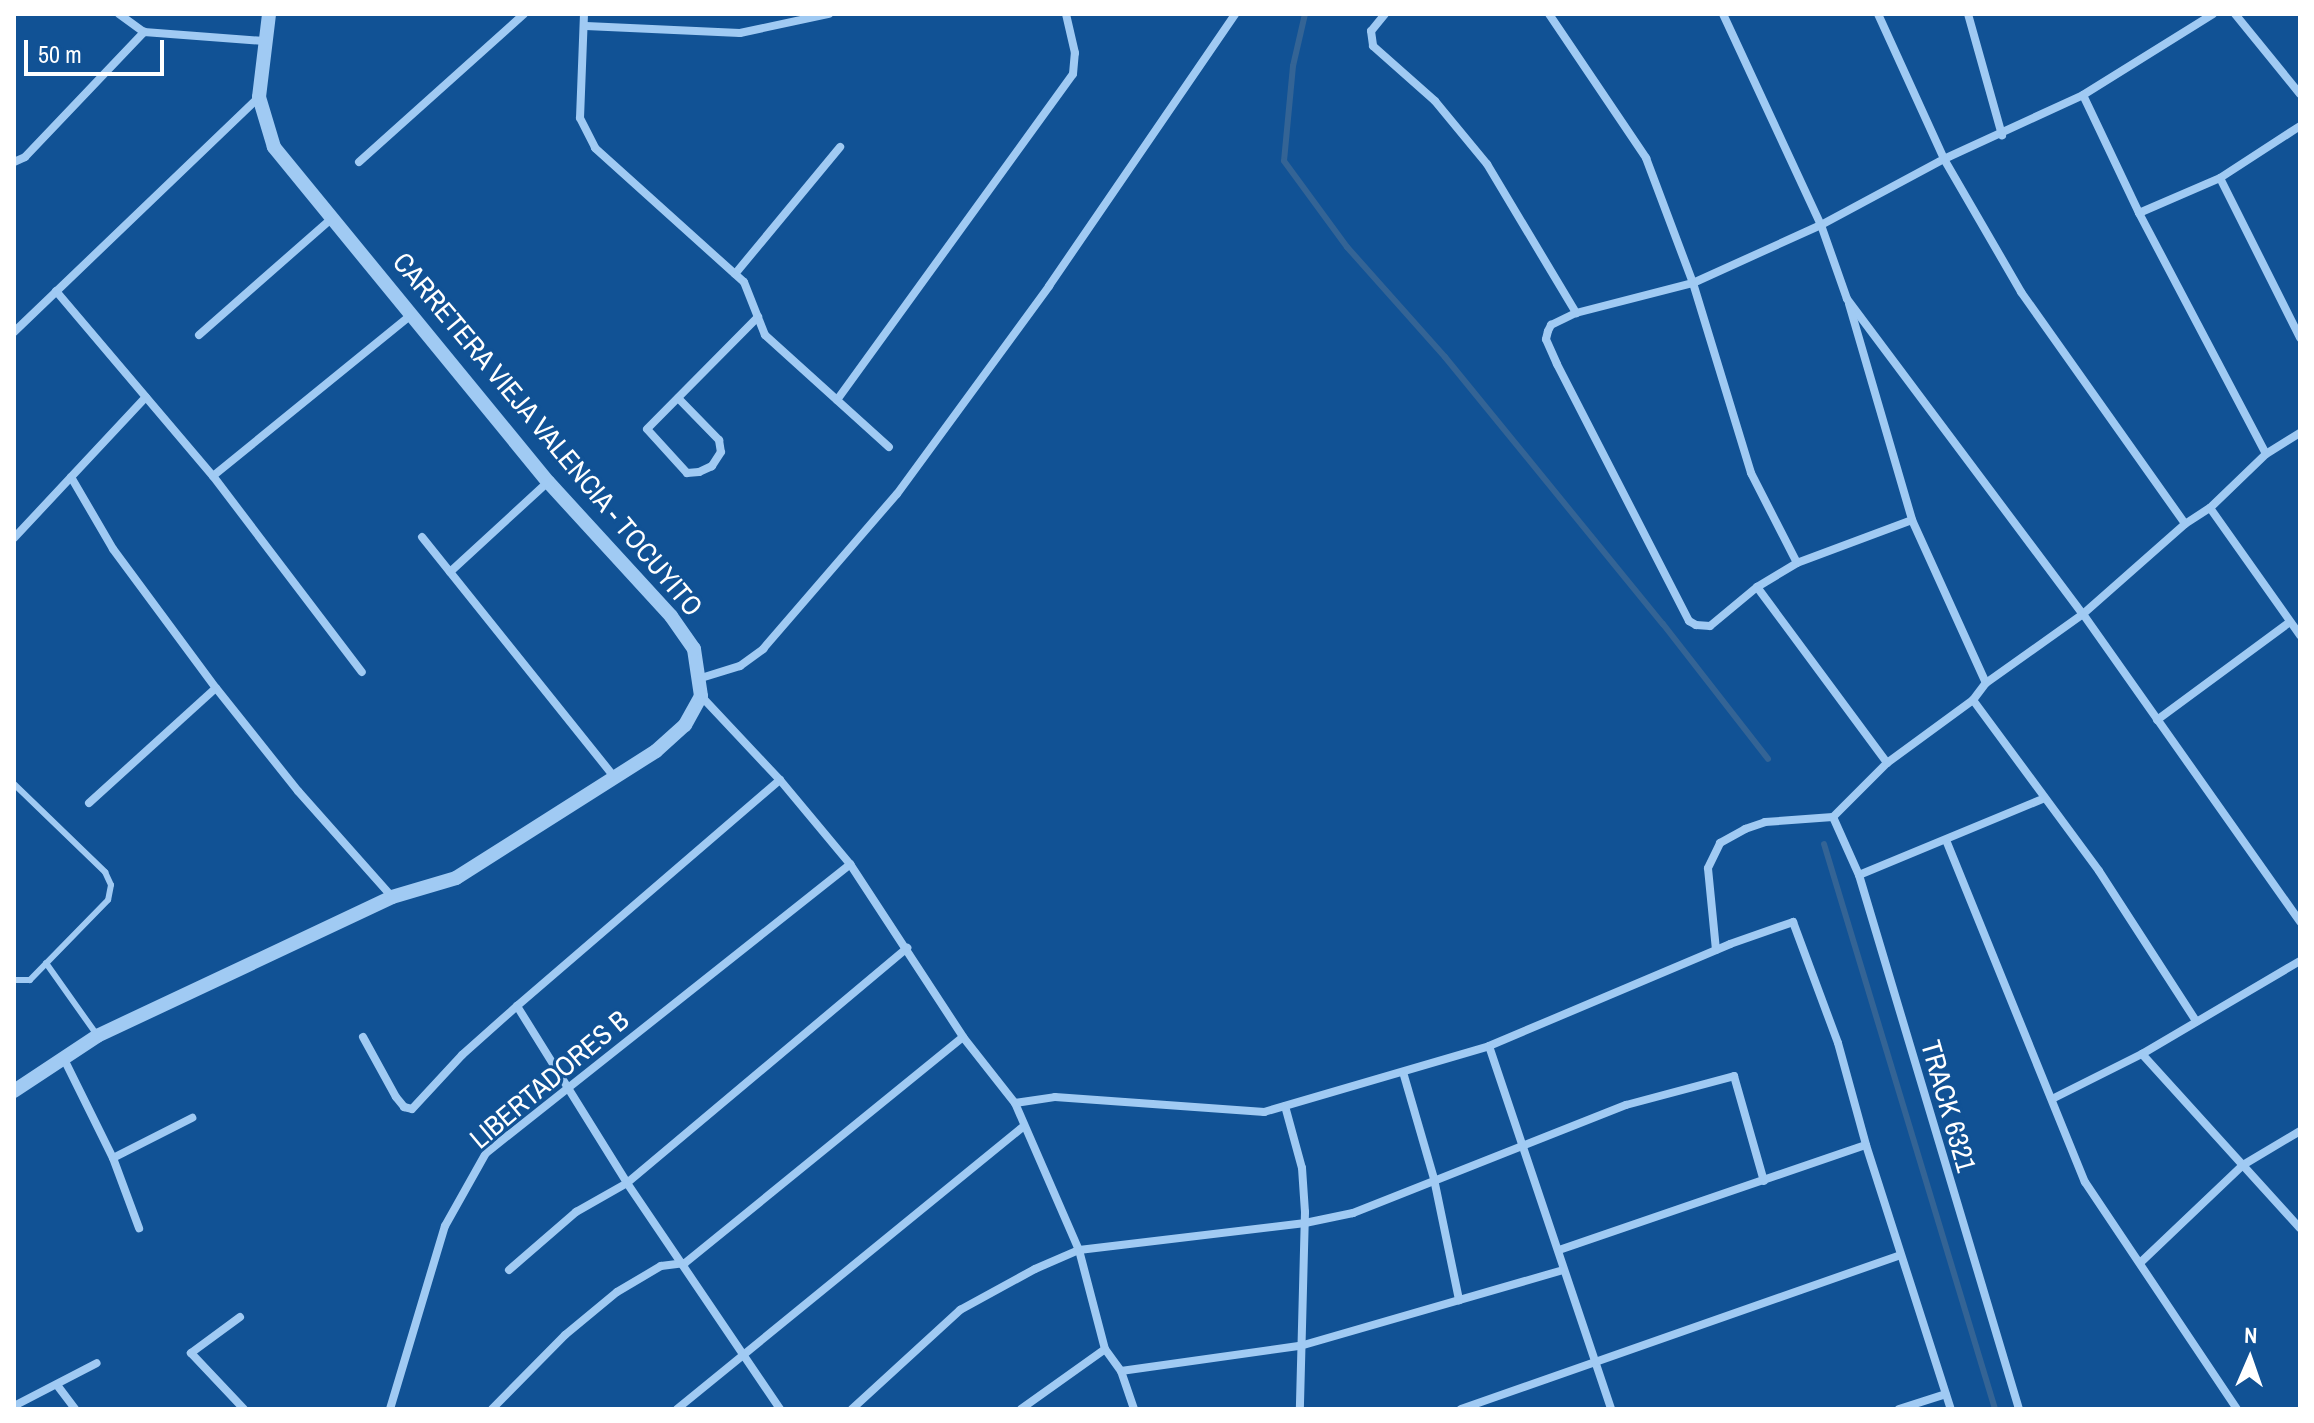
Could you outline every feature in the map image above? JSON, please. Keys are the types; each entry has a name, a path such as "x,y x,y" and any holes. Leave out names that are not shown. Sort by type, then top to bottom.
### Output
{"street":[{"path":"119,14 144,32 265,41"},
{"name":"CARRETERA VIEJA VALENCIA - TOCUYITO","path":"269,14 259,97 274,147 548,482 671,616 694,649 701,678 701,696"},
{"path":"359,162 524,14"},
{"path":"584,14 586,26 580,118 595,148 744,282 765,335 889,447"},
{"path":"586,26 740,33 829,14"},
{"path":"837,400 1073,74 1075,53 1066,14"},
{"path":"701,678 740,666 763,649 897,494 1049,286 1235,14"},
{"path":"1385,14 1371,31 1373,46 1435,101 1487,164 1576,313"},
{"path":"1549,14 1646,158 1693,283 1751,473 1797,563"},
{"path":"1723,14 1821,225 1847,299 1912,520 1986,683"},
{"path":"1878,14 1944,159 2021,292 2185,524"},
{"path":"1968,14 2002,135"},
{"path":"1912,520 1797,563 1757,587 1710,626 1689,621 1546,339 1551,325 1576,313 1693,283 1821,225 1944,159 2002,135 2083,95 2213,14"},
{"path":"2235,14 2300,94"},
{"path":"14,162 25,157 144,32"},
{"path":"2083,95 2139,213 2266,454"},
{"path":"14,332 259,97"},
{"path":"2139,213 2220,178 2300,126"},
{"path":"735,274 840,147"},
{"path":"2220,178 2300,338"},
{"path":"199,335 332,218"},
{"path":"56,291 213,476 362,672"},
{"path":"1847,299 2083,614 2300,922"},
{"path":"213,476 411,315"},
{"path":"678,398 719,440 721,452 717,459 712,466 699,472 687,473 647,429 758,317"},
{"path":"14,538 146,397"},
{"path":"1716,950 1708,868 1720,843 1765,822 1833,817 1887,763 1973,700 1986,683 2083,614 2185,524 2210,508 2266,454 2300,433"},
{"path":"71,477 113,549 216,688 298,791 392,897"},
{"path":"450,572 548,482"},
{"path":"2210,508 2300,635"},
{"path":"422,537 616,779"},
{"path":"1757,587 1887,763"},
{"path":"2157,720 2290,622"},
{"path":"89,803 216,688"},
{"path":"14,1091 97,1036 392,897 456,878 616,779 685,725 701,696 780,780 850,864 963,1037 1015,1103 1079,1250 1105,1349 1121,1371 1134,1409"},
{"path":"1973,700 2099,871 2196,1021"},
{"path":"363,1037 396,1097 404,1107 412,1109 462,1055 780,780"},
{"path":"1859,875 2045,798"},
{"name":"TRACK 6321","path":"1833,817 1859,875 2019,1409"},
{"path":"1946,840 2085,1182 2237,1409"},
{"name":"LIBERTADORES B","path":"390,1409 445,1226 486,1153 850,864"},
{"path":"1015,1103 1055,1097 1264,1112 1489,1046 1716,950 1793,922 1838,1043 1866,1145 1951,1409"},
{"path":"509,1270 576,1212 627,1183 907,948"},
{"path":"2052,1099 2142,1054 2300,961"},
{"path":"517,1006 627,1183 685,1263 780,1409"},
{"path":"492,1409 565,1335 617,1292 661,1266 685,1263 963,1037"},
{"path":"1489,1046 1611,1409"},
{"path":"2142,1054 2300,1228"},
{"path":"63,1056 113,1158 139,1228"},
{"path":"1403,1072 1434,1179 1459,1300"},
{"path":"852,1409 960,1310 1035,1269 1079,1250 1305,1223 1353,1213 1626,1105 1734,1076 1764,1181"},
{"path":"1285,1106 1302,1168 1305,1223 1300,1409"},
{"path":"113,1158 192,1118"},
{"path":"677,1409 1023,1127"},
{"path":"2140,1263 2243,1165 2300,1131"},
{"path":"1559,1250 1866,1145"},
{"path":"1461,1409 1901,1255"},
{"path":"1121,1371 1300,1346 1563,1270"},
{"path":"240,1317 191,1353 244,1409"},
{"path":"1021,1409 1105,1349"},
{"path":"14,1406 97,1363"},
{"path":"57,1385 75,1409"},
{"path":"1899,1409 1946,1394"},
{"path":"1494,1398 1497,1409"}],"lane":[{"path":"14,784 105,872 111,885 108,900 30,980 14,980"},
{"path":"46,963 97,1036"}],"waterway":[{"path":"1305,14 1293,66 1284,161 1347,247 1445,357 1663,624 1768,759"},
{"path":"1824,844 1995,1409"}]}
